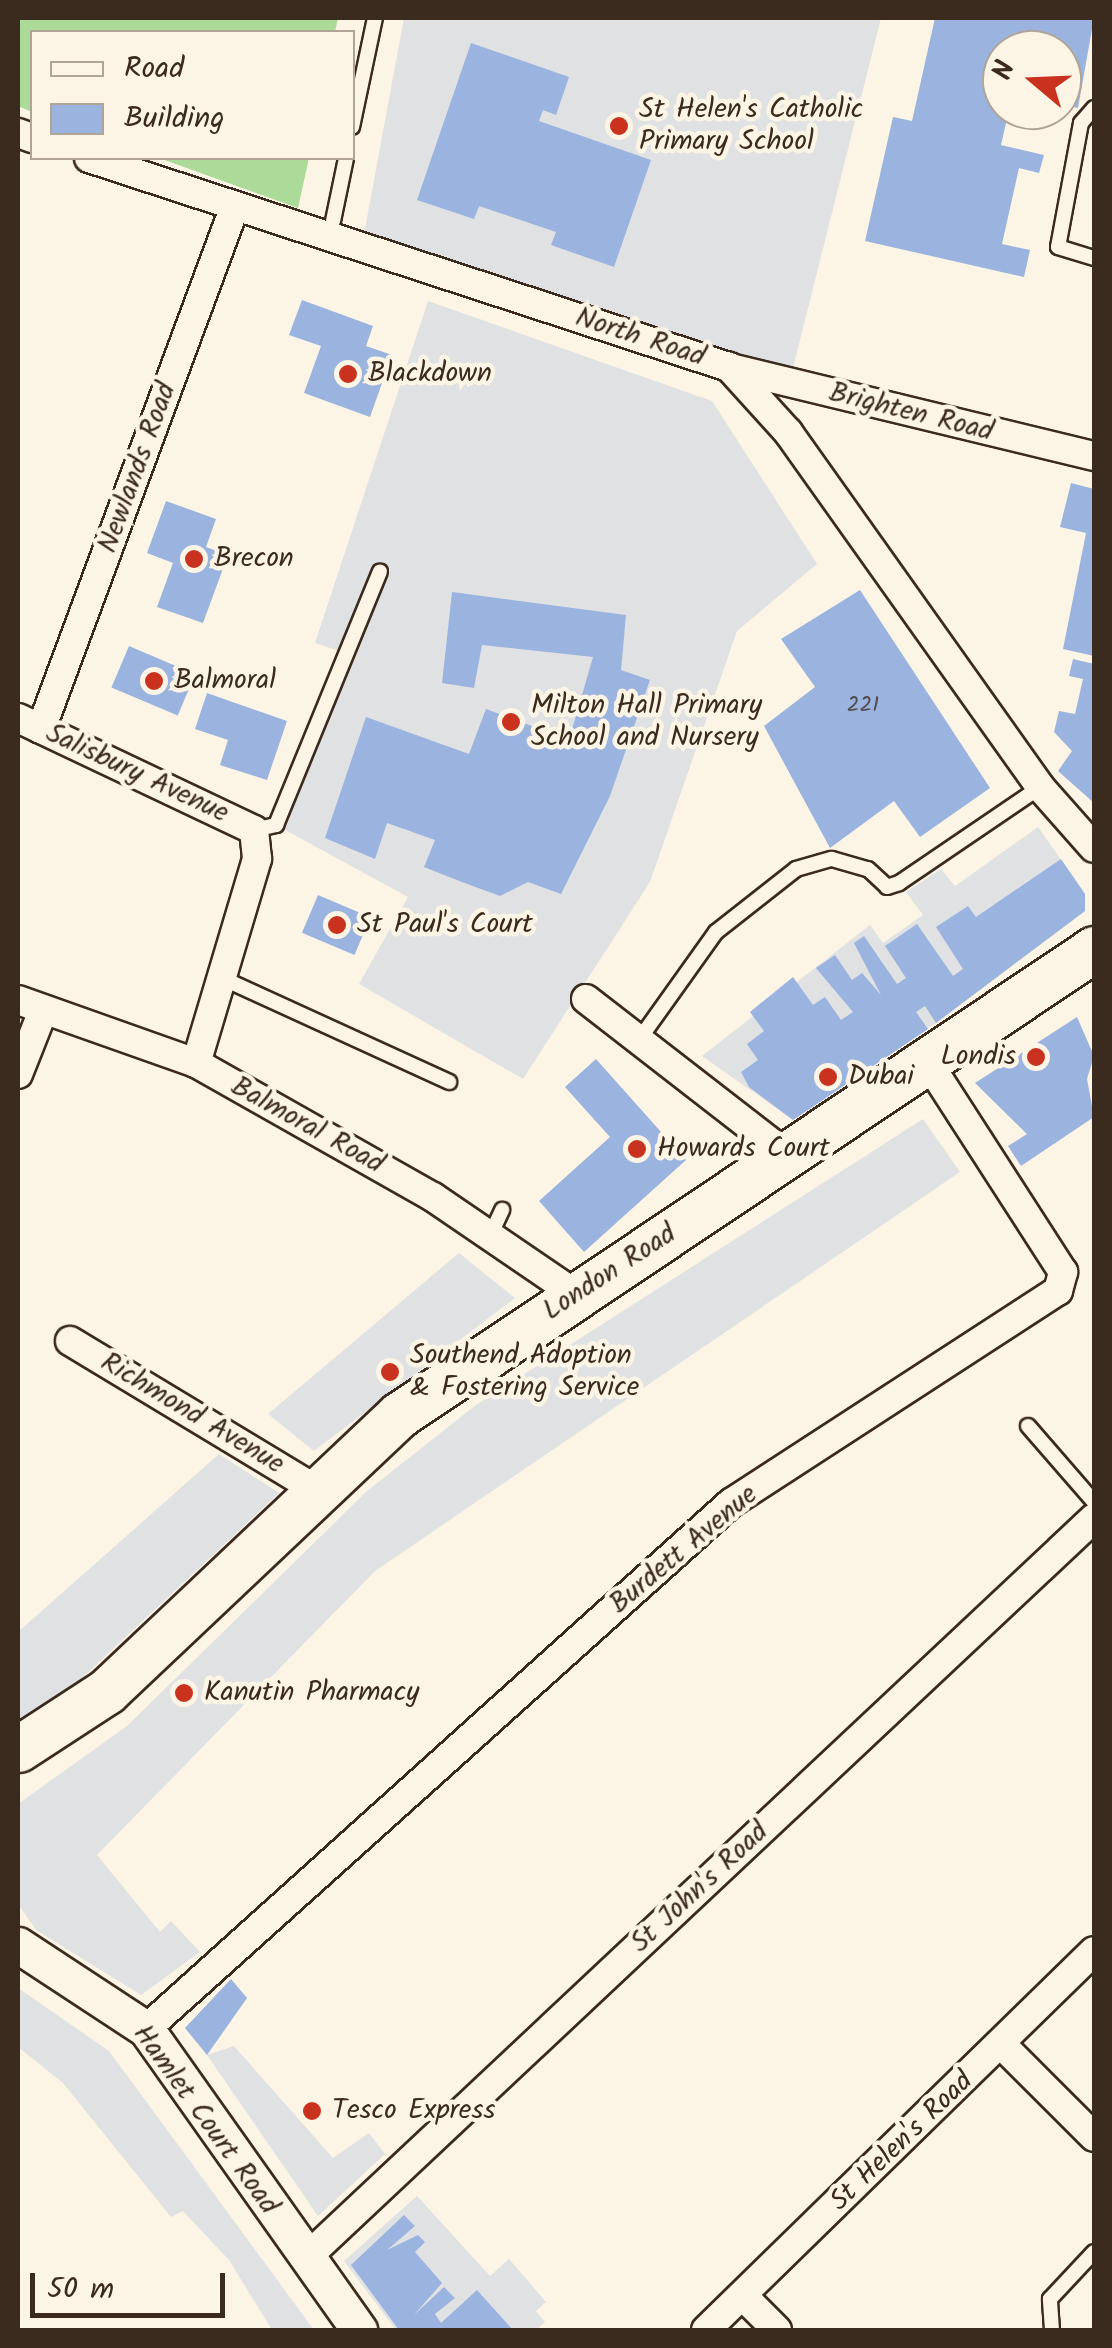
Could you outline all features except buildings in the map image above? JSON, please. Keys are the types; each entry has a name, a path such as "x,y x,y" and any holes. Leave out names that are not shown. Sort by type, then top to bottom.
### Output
{"main road":[{"name":"London Road","path":"18,1749 107,1690 314,1488 399,1415 575,1294 930,1066 1094,949"}],"street":[{"name":"North Road","path":"95,160 729,367 788,432 1040,787 1094,848"},
{"name":"Newlands Road","path":"29,724 235,206"},
{"name":"Brighten Road","path":"729,367 1094,456"},
{"name":"Salisbury Avenue","path":"29,724 254,830 258,858 196,1064"},
{"path":"586,998 641,1037 790,1157"},
{"path":"18,1074 30,1005"},
{"name":"Balmoral Road","path":"30,1005 196,1064 490,1236 575,1294"},
{"name":"Burdett Avenue","path":"146,2029 731,1502 1058,1291 1062,1272 930,1066"},
{"name":"Richmond Avenue","path":"70,1341 314,1488"},
{"name":"St John's Road","path":"306,2258 1094,1518"},
{"name":"Hamlet Court Road","path":"18,1945 146,2029 359,2330"},
{"name":"St Helen's Road","path":"706,2330 1094,1951"},
{"path":"1002,2045 1094,2137"},
{"path":"744,2296 777,2330"}],"lane":[{"path":"355,112 376,18"},
{"path":"1094,108 1081,123 1058,248 1094,258"},
{"path":"332,221 346,160"},
{"path":"254,830 276,825 380,571"},
{"path":"641,1037 716,932 796,870 832,859 868,869 887,887 899,883 1040,787"},
{"path":"222,978 450,1082"},
{"path":"490,1236 502,1210"},
{"path":"1028,1426 1094,1502"},
{"path":"1052,2330 1050,2299 1094,2252"}],"shaded area":[{"name":"St Helen's Catholic Primary School","path":"404,18 881,18 791,376 364,234"},
{"name":"Milton Hall Primary School and Nursery","path":"428,301 712,401 817,564 737,631 650,882 523,1079 359,984 408,897 276,825 342,652 315,643"},
{"path":"1038,827 1085,894 1085,911 936,1023 793,1120 702,1056 870,925 883,943 923,915 906,892 941,869 955,886"},
{"path":"923,1119 960,1172 375,1571 97,1855 160,1932 171,1921 200,1952 141,1995 36,1930 18,1904 18,1804 127,1726 367,1491 476,1405"},
{"path":"459,1253 515,1298 314,1451 268,1414"},
{"path":"219,1454 279,1493 51,1707 18,1719 18,1632"},
{"path":"18,1988 109,2051 314,2330 272,2330 229,2260 183,2211 171,2217 63,2083 18,2047"},
{"path":"234,2046 333,2158 369,2133 385,2154 318,2216 207,2055"},
{"path":"417,2196 490,2276 509,2259 546,2302 536,2311 545,2322 536,2330 396,2330 344,2261"}],"green space":[{"path":"18,18 338,18 335,30 30,30 30,111 18,106"},
{"path":"165,160 309,160 298,208"}],"place":[{"name":"St Helen's Catholic Primary School","path":"619,126"},
{"name":"Blackdown","path":"348,374"},
{"name":"Brecon","path":"194,559"},
{"name":"Balmoral","path":"154,681"},
{"name":"Milton Hall Primary School and Nursery","path":"511,722"},
{"name":"St Paul's Court","path":"337,925"},
{"name":"Londis","path":"1036,1057"},
{"name":"Dubai","path":"828,1077"},
{"name":"Howards Court","path":"637,1149"},
{"name":"Southend Adoption & Fostering Service","path":"390,1372"},
{"name":"Kanutin Pharmacy","path":"184,1693"},
{"name":"Tesco Express","path":"312,2111"}]}
